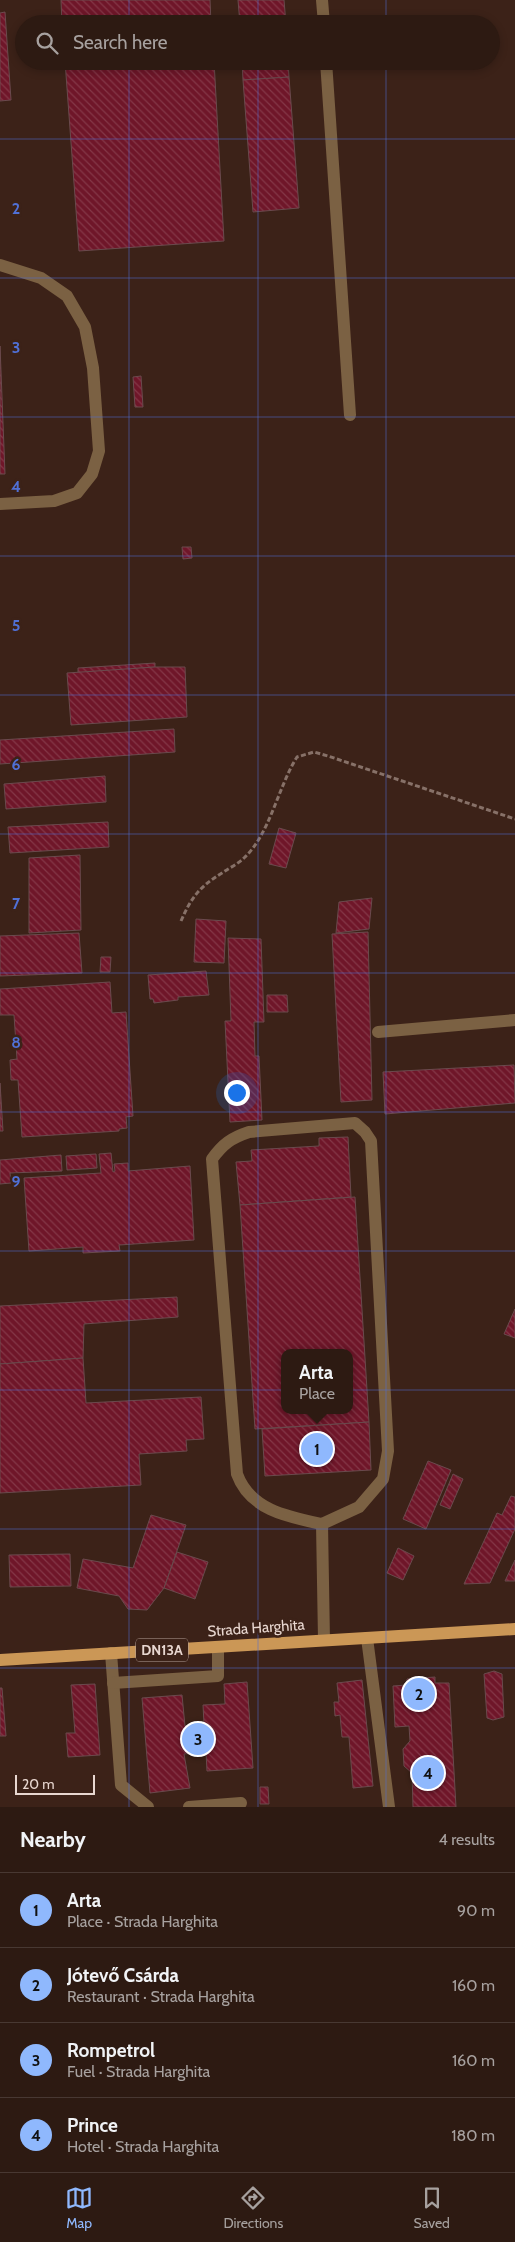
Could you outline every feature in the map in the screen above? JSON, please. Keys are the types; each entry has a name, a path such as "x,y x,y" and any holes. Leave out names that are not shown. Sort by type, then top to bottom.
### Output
{"main road":[{"name":"Strada Harghita","path":"0,1660 515,1629"}],"lane":[{"path":"322,0 323,15"},
{"path":"327,70 350,415"},
{"path":"0,265 41,278 67,296 85,327 93,368 99,451 92,474 77,493 54,500 0,504"},
{"path":"378,1032 515,1020"},
{"path":"355,1123 371,1141 388,1451 383,1479 359,1507 322,1524 282,1516 252,1499 242,1487 237,1474 212,1159 221,1146 232,1137 249,1132 355,1123"},
{"path":"322,1524 324,1640"},
{"path":"366,1638 389,1807"},
{"path":"113,1683 218,1676 218,1647"},
{"path":"111,1653 121,1785 148,1807"},
{"path":"190,1807 241,1804"}],"path":[{"path":"181,921 191,898 214,878 244,858 262,834 289,770 297,757 314,752 515,819"}],"building":[{"path":"61,0 210,0 211,15 62,15"},
{"path":"238,0 284,0 285,15 239,15"},
{"path":"5,12 11,100 0,101 0,13"},
{"path":"66,70 214,70 224,241 79,251"},
{"path":"242,70 289,70 289,77 243,80"},
{"path":"289,77 299,208 253,212 243,80"},
{"path":"0,346 5,474 0,474"},
{"path":"141,376 143,407 135,407 133,377"},
{"path":"182,547 191,547 192,558 183,559"},
{"path":"155,663 155,667 78,673 78,668"},
{"path":"155,667 185,667 187,717 71,725 67,673"},
{"path":"174,729 175,752 0,764 0,740"},
{"path":"105,776 106,802 6,809 4,784"},
{"path":"108,822 109,847 10,853 8,827"},
{"path":"279,828 296,833 286,868 269,864"},
{"path":"80,855 81,930 29,933 29,858"},
{"path":"372,898 369,929 336,933 339,902"},
{"path":"196,919 226,921 224,963 194,962"},
{"path":"368,932 372,1100 341,1102 332,934"},
{"path":"79,933 82,973 0,976 0,936"},
{"path":"228,938 261,939 264,1022 254,1022 255,1056 259,1056 262,1120 230,1122 225,1021 231,1021"},
{"path":"101,957 111,957 110,972 100,972"},
{"path":"206,971 209,995 178,997 178,1000 154,1003 153,999 150,999 148,975"},
{"path":"110,982 112,1013 126,1012 133,1116 126,1117 127,1128 119,1129 119,1131 22,1137 18,1080 11,1080 10,1060 17,1059 14,1015 0,1015 0,989"},
{"path":"267,995 287,995 288,1012 267,1012"},
{"path":"514,1065 515,1103 385,1114 383,1072"},
{"path":"0,1083 3,1131 0,1131"},
{"path":"348,1137 351,1197 240,1205 236,1162 252,1161 251,1150 319,1146 319,1138"},
{"path":"111,1153 113,1172 115,1171 114,1164 128,1163 128,1171 190,1166 194,1240 119,1245 120,1251 83,1253 83,1247 29,1251 24,1178 101,1173 99,1154"},
{"path":"96,1154 97,1168 67,1170 66,1156"},
{"path":"61,1155 62,1171 10,1173 11,1183 0,1184 0,1160"},
{"path":"355,1197 369,1422 255,1429 240,1205"},
{"path":"177,1297 178,1317 84,1324 83,1358 0,1364 0,1306"},
{"path":"515,1309 515,1338 504,1334"},
{"path":"83,1358 86,1403 201,1397 204,1439 186,1440 187,1451 139,1454 141,1485 0,1493 0,1364"},
{"path":"369,1422 371,1470 265,1476 262,1429"},
{"path":"428,1461 451,1470 426,1529 403,1519"},
{"path":"453,1474 463,1479 450,1509 440,1505"},
{"path":"511,1496 515,1497 515,1529 490,1583 464,1584 497,1513 502,1515"},
{"path":"151,1515 186,1525 164,1588 147,1610 128,1609 119,1596 77,1588 83,1559 133,1568"},
{"path":"398,1548 414,1556 403,1580 387,1573"},
{"path":"177,1552 208,1562 195,1599 164,1588"},
{"path":"70,1554 71,1586 10,1587 9,1555"},
{"path":"515,1560 515,1581 505,1581"},
{"path":"494,1671 502,1674 504,1717 493,1720 487,1718 484,1674"},
{"path":"435,1677 435,1683 449,1683 456,1807 413,1807 412,1773 404,1766 403,1749 410,1741 409,1726 395,1727 393,1686 407,1685 407,1679"},
{"path":"362,1680 373,1786 353,1788 349,1737 342,1737 340,1715 335,1716 334,1702 339,1702 337,1683"},
{"path":"247,1682 253,1768 207,1771 206,1752 184,1754 190,1788 150,1793 142,1698 182,1695 185,1726 204,1724 203,1705 225,1704 224,1684"},
{"path":"95,1684 100,1755 68,1757 66,1733 75,1733 71,1685"},
{"path":"0,1688 2,1688 6,1736 0,1736"},
{"path":"260,1787 268,1787 269,1804 260,1804"}],"place":[{"name":"Arta","path":"317,1449"},
{"name":"Jótevő Csárda","path":"419,1694"},
{"name":"Rompetrol","path":"198,1739"},
{"name":"Prince","path":"428,1773"}]}
